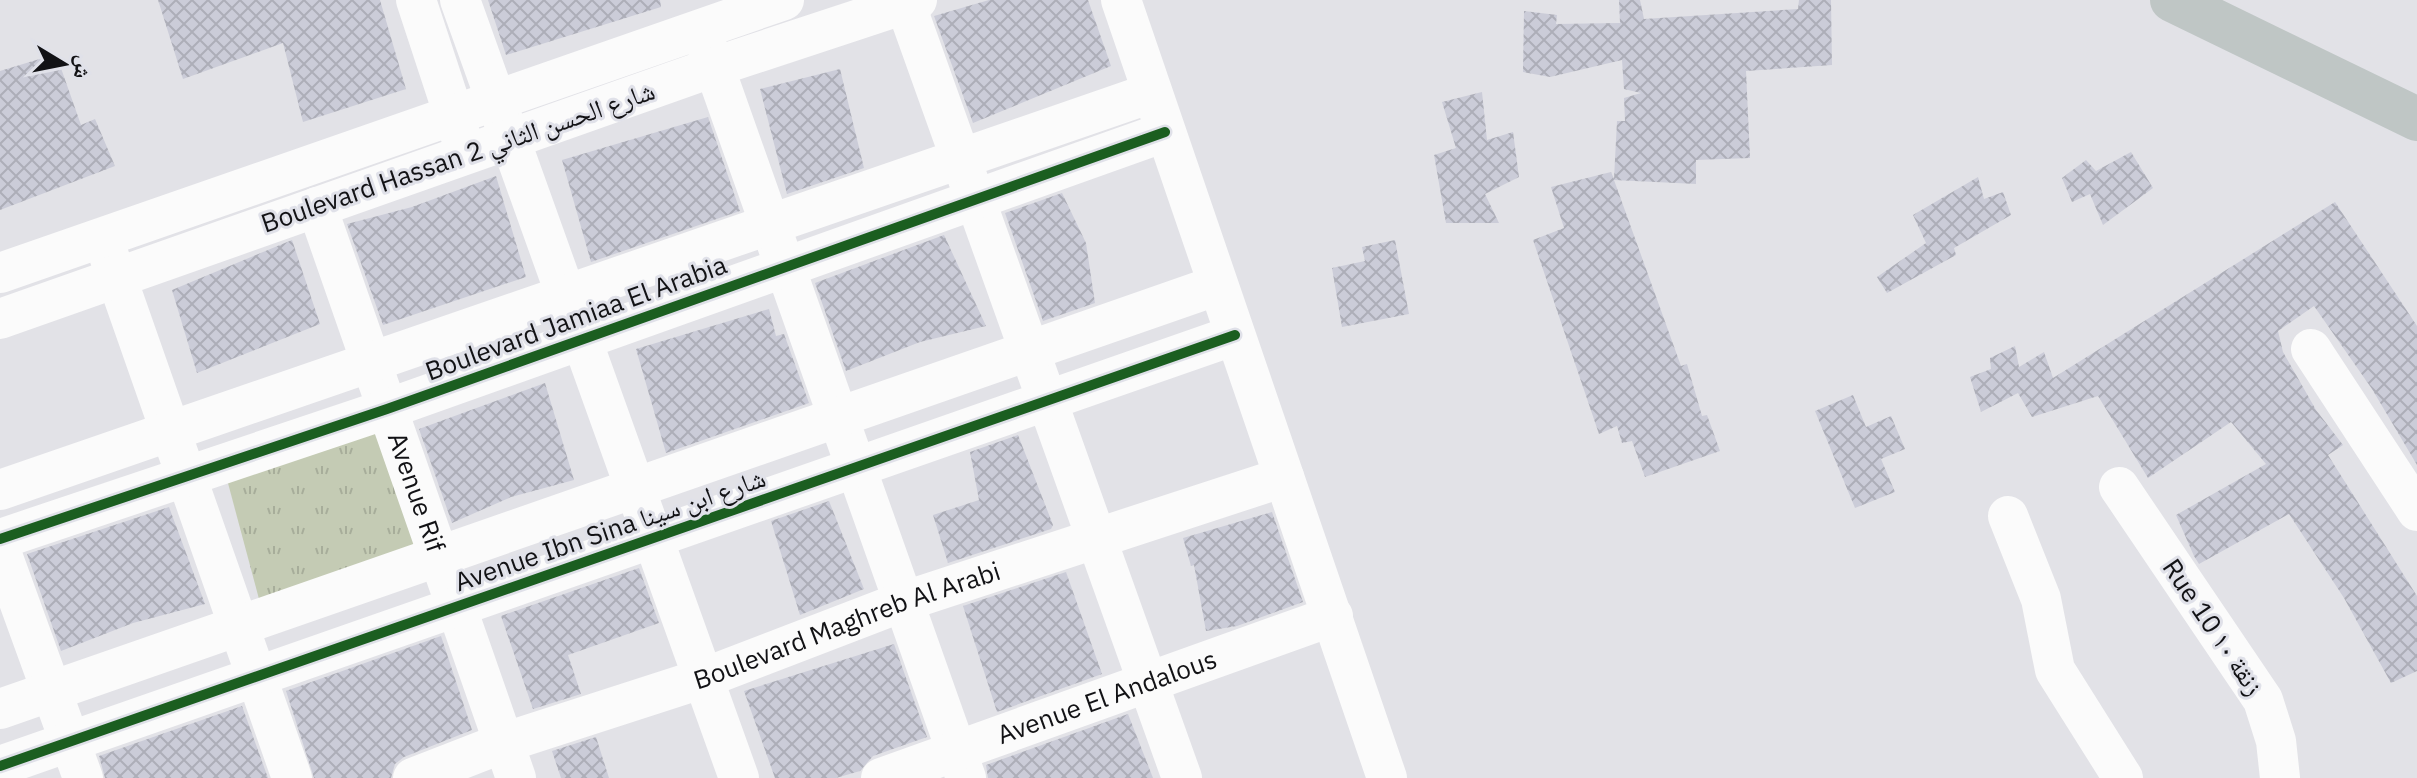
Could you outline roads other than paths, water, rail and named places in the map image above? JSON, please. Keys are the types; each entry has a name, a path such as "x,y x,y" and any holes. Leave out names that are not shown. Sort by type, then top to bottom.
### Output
{"main road":[{"path":"2172,0 2417,119"}],"street":[{"path":"416,0 467,154"},
{"path":"460,0 739,778"},
{"name":"Boulevard Hassan 2 شارع الحسن الثاني","path":"0,273 494,99 695,13 784,0"},
{"path":"1121,0 1333,616 1381,776"},
{"path":"909,1 961,159 1182,778"},
{"name":"Boulevard Hassan 2 شارع الحسن الثاني","path":"0,319 909,1"},
{"path":"695,13 961,764"},
{"name":"Boulevard Jamiaa El Arabia","path":"0,490 1151,93"},
{"name":"Boulevard Jamiaa El Arabia","path":"0,539 387,409 1165,132"},
{"name":"Avenue Rif","path":"317,207 509,760"},
{"path":"101,237 292,778"},
{"name":"Avenue Ibn Sina شارع ابن سينا","path":"0,709 1218,285"},
{"name":"Avenue Ibn Sina شارع ابن سينا","path":"0,766 76,760 256,677 1235,335"},
{"path":"2311,349 2417,511"},
{"name":"Boulevard Maghreb Al Arabi","path":"413,778 509,760 704,678 902,602 1284,477"},
{"name":"Rue 10 زنقة ١٠","path":"2119,487 2263,700 2276,741 2280,778"},
{"path":"2008,516 2041,599 2055,670 2123,778"},
{"path":"0,549 76,760"},
{"name":"Avenue El Andalous","path":"881,778 961,764 1147,682 1333,616"}]}
